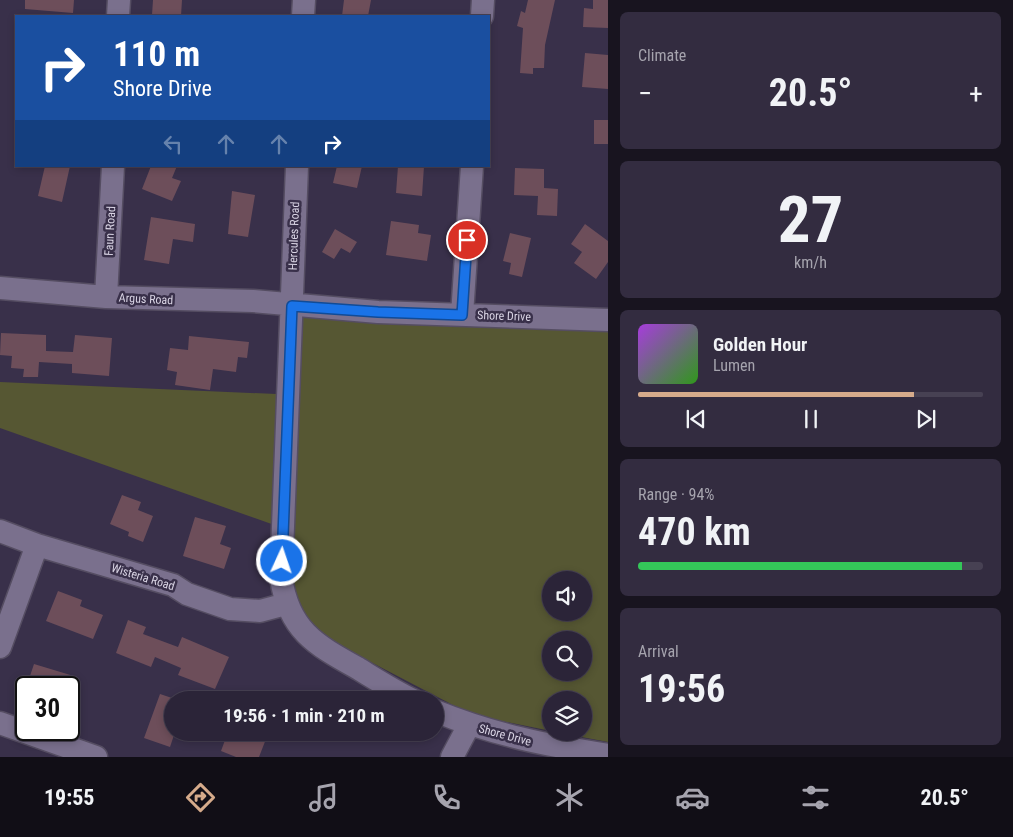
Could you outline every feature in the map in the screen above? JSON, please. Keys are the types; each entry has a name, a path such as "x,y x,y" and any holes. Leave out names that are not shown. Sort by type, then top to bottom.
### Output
{"street":[{"path":"118,0 118,15"},
{"path":"303,15 304,0"},
{"path":"482,15 483,0"},
{"name":"Faun Road","path":"106,297 113,167"},
{"name":"Hercules Road","path":"292,306 297,167"},
{"path":"462,315 472,167"},
{"name":"Argus Road","path":"0,288 106,297 253,301 292,306"},
{"path":"292,306 281,578 286,604 291,615 308,638 396,691"},
{"name":"Shore Drive","path":"292,306 378,312 608,320"},
{"name":"Wisteria Road","path":"0,531 37,545 173,585 187,594 230,609 260,611 286,604"},
{"path":"0,647 37,545"},
{"name":"Shore Drive","path":"444,714 469,724 540,744 608,755"},
{"path":"0,723 96,757"},
{"path":"452,757 469,724"}],"green space":[{"path":"303,297 608,313 608,742 592,739 592,691 542,691 542,729 472,715 444,700 444,691 426,691 319,635 291,611 294,532 0,428 0,382 299,395"}],"building":[{"path":"25,0 74,0 73,13 25,9"},
{"path":"153,0 182,0 181,15 152,15"},
{"path":"344,0 371,0 368,15 342,15"},
{"path":"528,0 555,0 545,45 544,68 533,68 533,74 520,73 523,28 517,26 521,11 525,13"},
{"path":"593,0 608,0 608,28 583,27 584,8 593,9"},
{"path":"585,53 608,55 608,89 582,87"},
{"path":"594,120 608,120 608,144 594,144"},
{"path":"45,167 70,167 62,202 38,196"},
{"path":"151,167 177,167 172,178 181,181 172,201 142,189"},
{"path":"337,167 362,167 357,188 333,183"},
{"path":"398,167 424,167 422,196 396,193"},
{"path":"515,168 544,169 544,188 558,189 557,216 537,215 538,196 514,195"},
{"path":"232,191 255,195 248,237 228,234"},
{"path":"151,217 195,224 193,242 173,239 169,264 144,260"},
{"path":"391,221 419,225 418,233 431,235 427,261 386,255"},
{"path":"585,224 608,241 608,262 596,279 574,263 582,252 571,244"},
{"path":"335,229 357,242 350,253 341,248 334,259 322,252"},
{"path":"510,233 531,238 522,277 509,274 511,263 503,261"},
{"path":"1,333 46,335 46,351 73,352 75,335 112,338 109,376 72,373 72,364 39,362 38,377 23,377 24,369 11,368 12,356 0,355"},
{"path":"189,336 249,342 247,358 238,357 236,372 213,369 210,390 175,385 177,372 167,370 170,348 188,350"},
{"path":"122,495 141,502 138,510 153,516 143,542 128,536 129,532 110,524"},
{"path":"195,517 226,526 220,544 231,548 224,569 183,556"},
{"path":"58,591 82,600 80,606 103,615 93,639 46,621"},
{"path":"128,620 146,627 143,634 178,647 182,637 229,657 215,689 178,675 181,668 155,657 151,667 116,653"},
{"path":"34,664 74,676 30,676"},
{"path":"160,694 164,695 164,741 172,741 170,747 144,738"},
{"path":"225,741 265,741 259,757 236,757 221,751"}],"route":[{"path":"282,561 292,306 462,315 467,240"}]}
